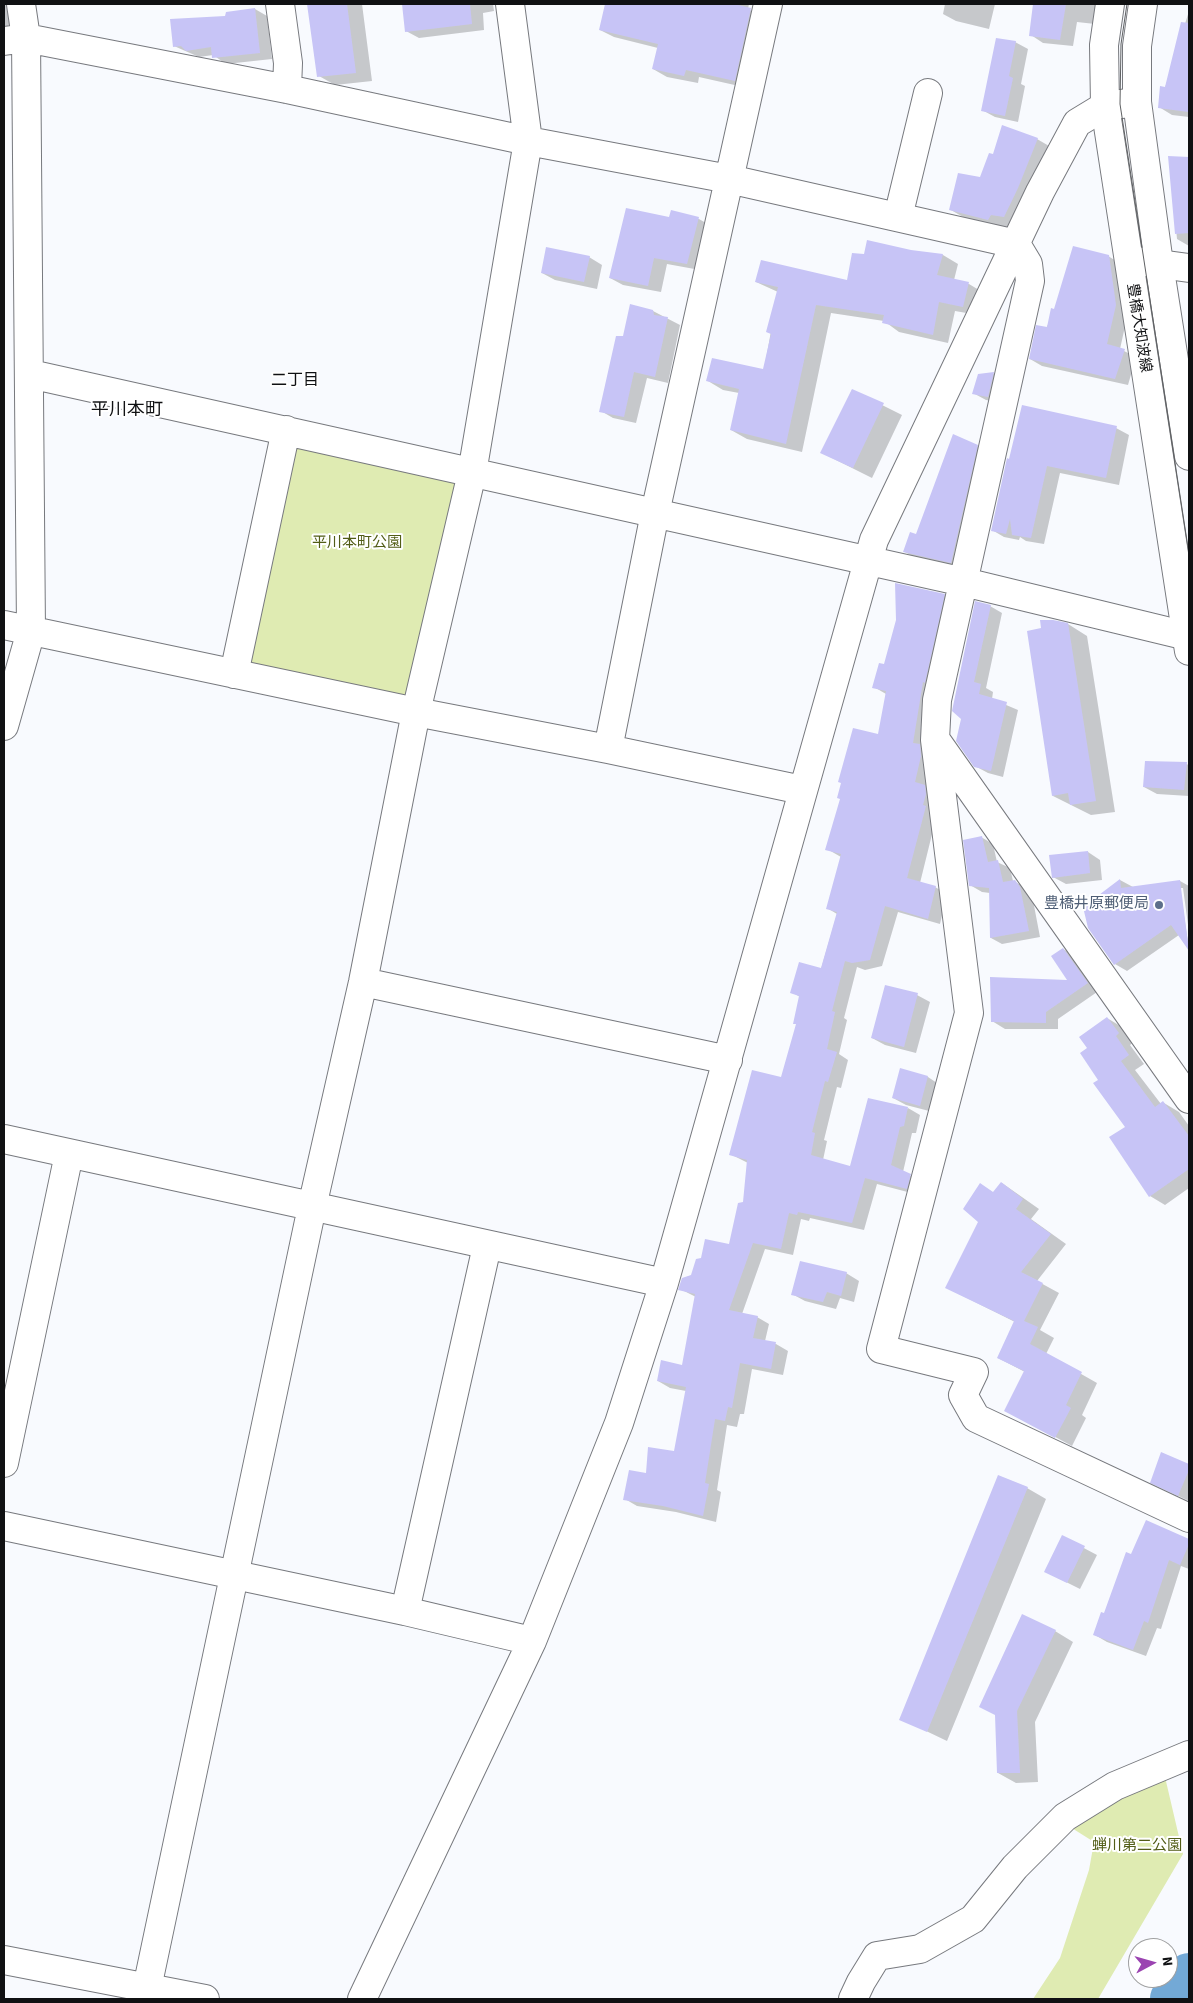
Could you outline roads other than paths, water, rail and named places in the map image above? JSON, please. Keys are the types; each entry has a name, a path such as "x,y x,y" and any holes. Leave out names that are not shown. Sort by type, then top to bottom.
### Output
{"street":[{"path":"4,726 31,630 30,374 15,39 22,4"},
{"path":"280,4 288,63 287,89"},
{"path":"147,1988 236,1574 312,1207 363,982 416,712 472,473 528,141 510,4"},
{"path":"608,749 655,513 768,4"},
{"name":"豊橋大知波線","path":"1110,4 1104,46 1105,106 1188,644"},
{"name":"豊橋大知波線","path":"1143,4 1137,46 1137,102 1159,264 1189,456"},
{"path":"15,39 287,89 528,141 729,179 1016,244 1028,264 1030,281 936,700 935,740 969,1013 880,1350 974,1372 963,1395 976,1418 1189,1518"},
{"path":"898,217 928,94"},
{"path":"362,1999 532,1641 619,1423 664,1283 874,540 1040,192 1077,123 1105,106 1137,102"},
{"path":"1128,260 1189,268"},
{"path":"30,374 964,582 1188,644"},
{"path":"234,674 286,430"},
{"path":"4,626 31,630 416,712 608,749 802,790"},
{"path":"935,740 1189,1099"},
{"path":"363,982 728,1060"},
{"path":"4,1139 487,1246 664,1283"},
{"path":"4,1463 69,1154"},
{"path":"405,1611 487,1246"},
{"path":"4,1526 236,1574 532,1641"},
{"path":"853,1999 861,1982 878,1956 920,1949 972,1919 1015,1867 1065,1817 1115,1786 1189,1755"},
{"path":"4,1960 205,1999"}],"waterway":[{"path":"1174,1999 1189,1977"}],"tram line":[{"path":"1127,4 1121,44 1120,104 1189,554"}],"place":[{"name":"豊橋井原郵便局","path":"1159,905"}],"district":[{"name":"二丁目","path":"295,381"},
{"name":"平川本町","path":"127,411"}],"park label":[{"name":"平川本町公園","path":"357,544"},
{"name":"蝉川第二公園","path":"1137,1847"}]}
